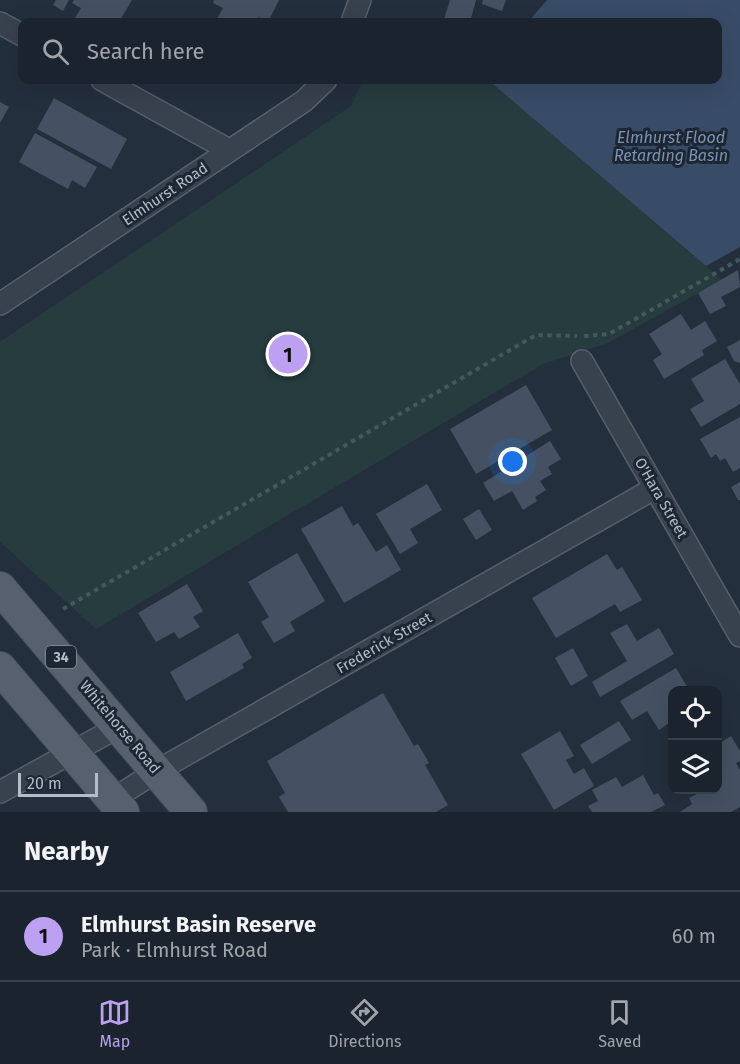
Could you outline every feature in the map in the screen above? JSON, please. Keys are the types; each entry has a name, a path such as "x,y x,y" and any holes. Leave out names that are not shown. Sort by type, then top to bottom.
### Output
{"main road":[{"name":"Whitehorse Road","path":"0,588 191,812"},
{"path":"0,668 117,806"}],"street":[{"path":"353,18 360,0"},
{"path":"0,23 18,33"},
{"path":"109,84 229,150"},
{"name":"Elmhurst Road","path":"0,304 304,101 322,84"},
{"name":"O'Hara Street","path":"582,361 740,636"},
{"name":"Frederick Street","path":"117,806 157,771 655,488"},
{"path":"0,792 120,726"}],"path":[{"path":"63,609 536,335 609,334 740,259"}],"green space":[{"path":"361,84 493,84 722,280 608,343 543,364 96,629 0,542 0,342 351,106"}],"water":[{"name":"Elmhurst Flood Retarding Basin","path":"547,0 740,0 740,247 706,266 493,84 722,84 722,18 531,18"}],"building":[{"path":"56,0 69,0 63,11 53,5"},
{"path":"74,0 132,0 121,18 75,18 81,8 72,3"},
{"path":"214,0 279,0 270,18 218,18 223,8 213,3"},
{"path":"450,0 476,0 471,18 444,18"},
{"path":"483,0 506,0 502,11 482,4"},
{"path":"54,98 127,139 111,169 37,129"},
{"path":"0,102 9,107 0,123"},
{"path":"35,133 97,167 85,188 72,180 68,189 19,162"},
{"path":"738,270 740,287 721,297 726,306 710,314 698,293"},
{"path":"681,314 691,330 705,321 717,341 702,350 704,355 664,379 653,360 662,354 649,334"},
{"path":"740,340 740,363 734,361 727,347"},
{"path":"725,359 740,384 740,404 701,427 690,409 704,401 691,379"},
{"path":"526,385 552,430 476,474 450,429"},
{"path":"740,417 740,468 733,472 725,458 720,461 716,454 711,458 700,439"},
{"path":"550,441 561,459 548,467 552,474 540,481 546,490 535,497 537,501 523,510 512,491 494,501 483,483"},
{"path":"740,482 740,500 738,500 731,487"},
{"path":"427,484 442,510 410,529 418,543 400,554 376,514"},
{"path":"342,506 353,526 358,523 376,552 387,545 401,570 344,603 301,529"},
{"path":"479,509 492,530 476,540 463,519"},
{"path":"297,553 325,601 290,622 295,631 274,643 261,622 269,617 248,582"},
{"path":"607,554 617,570 622,567 642,600 620,612 615,604 556,638 532,598"},
{"path":"187,584 203,611 193,617 200,627 179,639 174,632 156,642 138,613"},
{"path":"627,624 637,641 659,628 674,654 600,697 592,682 627,661 610,633"},
{"path":"238,633 252,658 242,664 244,668 186,701 170,672"},
{"path":"573,648 588,676 571,686 555,658"},
{"path":"676,668 687,686 668,686 668,724 659,730 647,711 632,720 620,701"},
{"path":"383,693 414,746 418,744 429,763 425,765 448,805 436,812 288,812 279,797 285,793 267,761"},
{"path":"619,721 631,740 592,764 580,745"},
{"path":"560,731 574,756 566,760 574,774 584,768 594,786 554,810 521,754"},
{"path":"731,736 740,751 740,761 736,763 740,770 740,807 731,812 680,812 692,804 689,798 696,794 722,794 722,742"},
{"path":"643,775 654,795 658,793 665,805 651,812 592,812 588,806 598,801 592,790 616,777 622,787"}],"place":[{"name":"Elmhurst Basin Reserve","path":"288,354"}]}
